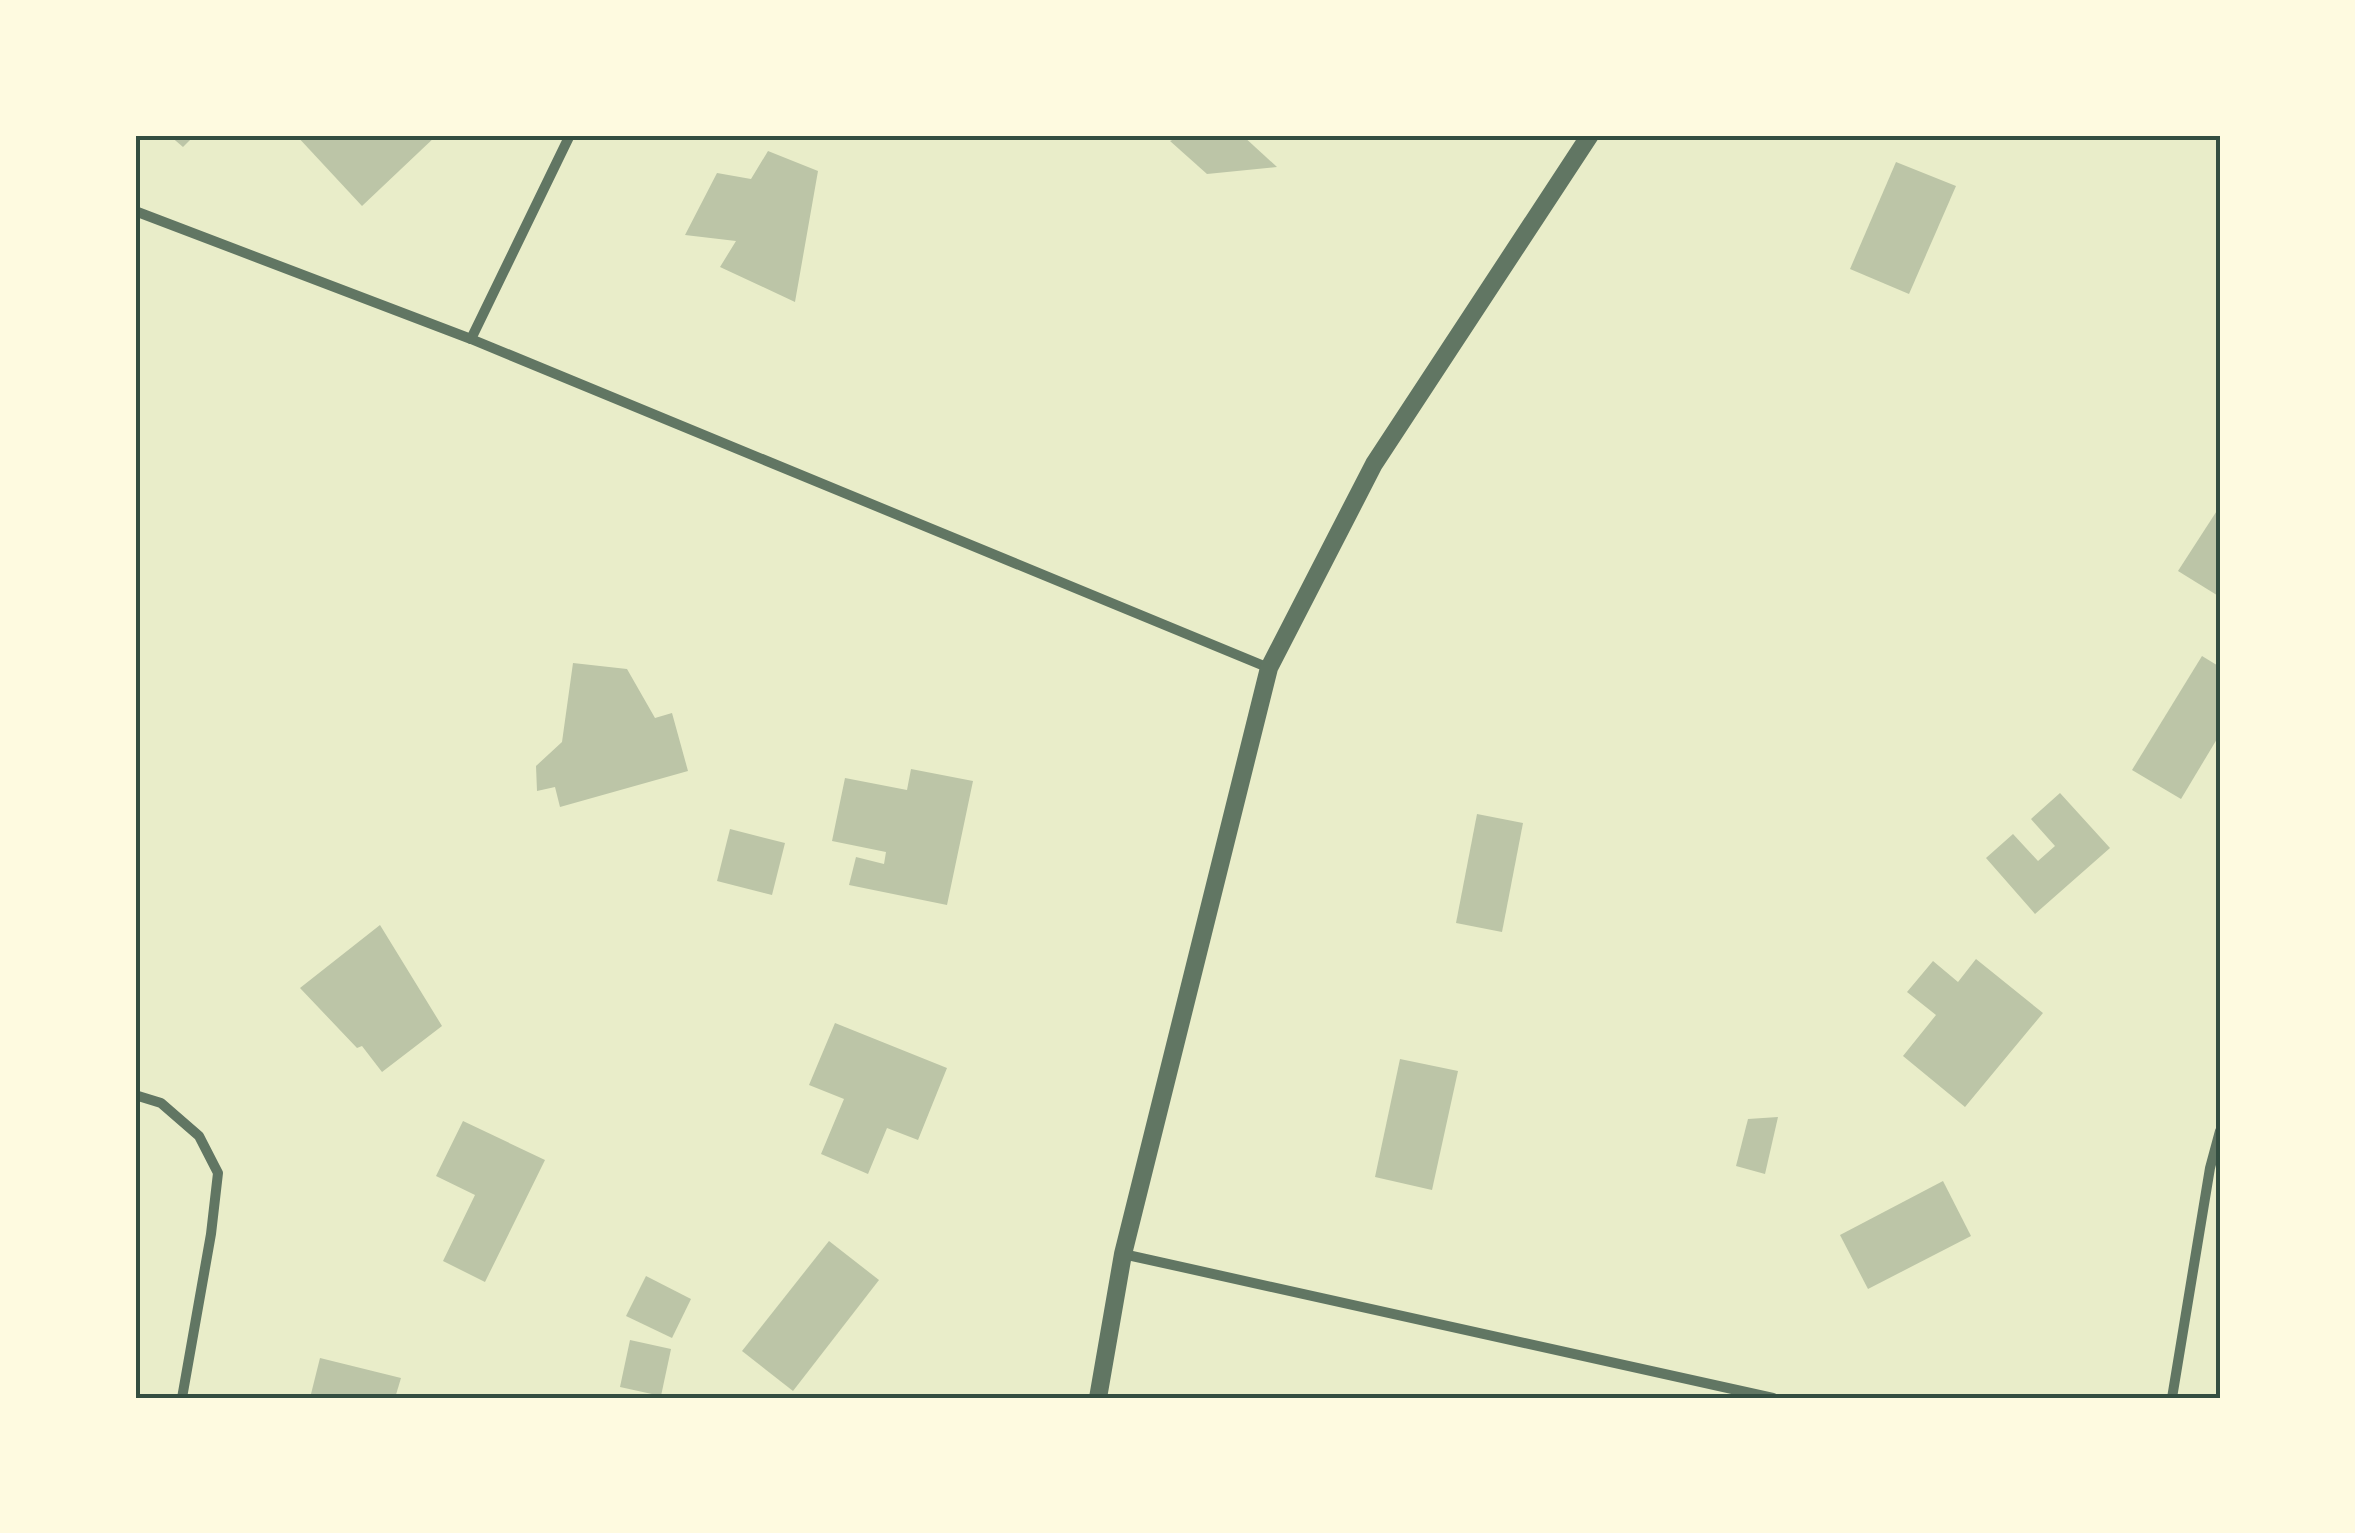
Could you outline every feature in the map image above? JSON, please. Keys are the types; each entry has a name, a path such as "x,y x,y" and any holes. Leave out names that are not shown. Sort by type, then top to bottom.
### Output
{"street":[{"path":"471,338 570,135"},
{"path":"1098,1398 1123,1254 1269,668 1374,464 1590,135"},
{"path":"135,210 471,338 1269,668"},
{"path":"135,1094 161,1104 200,1136 218,1173 182,1398"},
{"path":"2172,1398 2198,1233 2220,1132"},
{"path":"1123,1254 1773,1398"}],"building":[{"path":"169,135 195,135 183,147"},
{"path":"296,135 437,135 362,206"},
{"path":"1183,135 1242,135 1277,167 1207,174 1170,141"},
{"path":"768,151 818,171 795,302 720,267 736,241 685,235 717,173 751,179"},
{"path":"1896,162 1956,186 1909,294 1850,269"},
{"path":"2220,506 2220,597 2178,571"},
{"path":"2202,656 2220,667 2220,734 2181,799 2132,770"},
{"path":"573,663 627,669 655,718 672,713 688,771 560,807 555,787 537,791 536,766 562,742"},
{"path":"911,769 973,781 947,905 849,885 856,857 884,864 886,852 832,841 845,778 907,790"},
{"path":"2060,793 2110,848 2035,914 1986,858 2013,834 2038,861 2055,846 2031,819"},
{"path":"1477,814 1523,823 1502,932 1456,923"},
{"path":"730,829 785,843 772,895 717,881"},
{"path":"380,925 442,1026 382,1072 362,1046 357,1048 300,988"},
{"path":"1976,959 2043,1013 1965,1107 1903,1056 1936,1015 1907,992 1933,961 1958,982"},
{"path":"835,1023 947,1068 918,1140 887,1128 868,1174 821,1154 844,1099 809,1085"},
{"path":"1400,1059 1458,1071 1432,1190 1375,1177"},
{"path":"1778,1117 1765,1174 1736,1166 1748,1119"},
{"path":"463,1121 545,1160 485,1282 443,1261 475,1195 436,1176"},
{"path":"1943,1181 1971,1236 1868,1289 1840,1235"},
{"path":"829,1241 879,1280 793,1391 742,1351"},
{"path":"646,1276 691,1299 672,1338 626,1316"},
{"path":"630,1340 671,1349 661,1396 620,1387"},
{"path":"320,1358 401,1378 395,1398 310,1398"}]}
